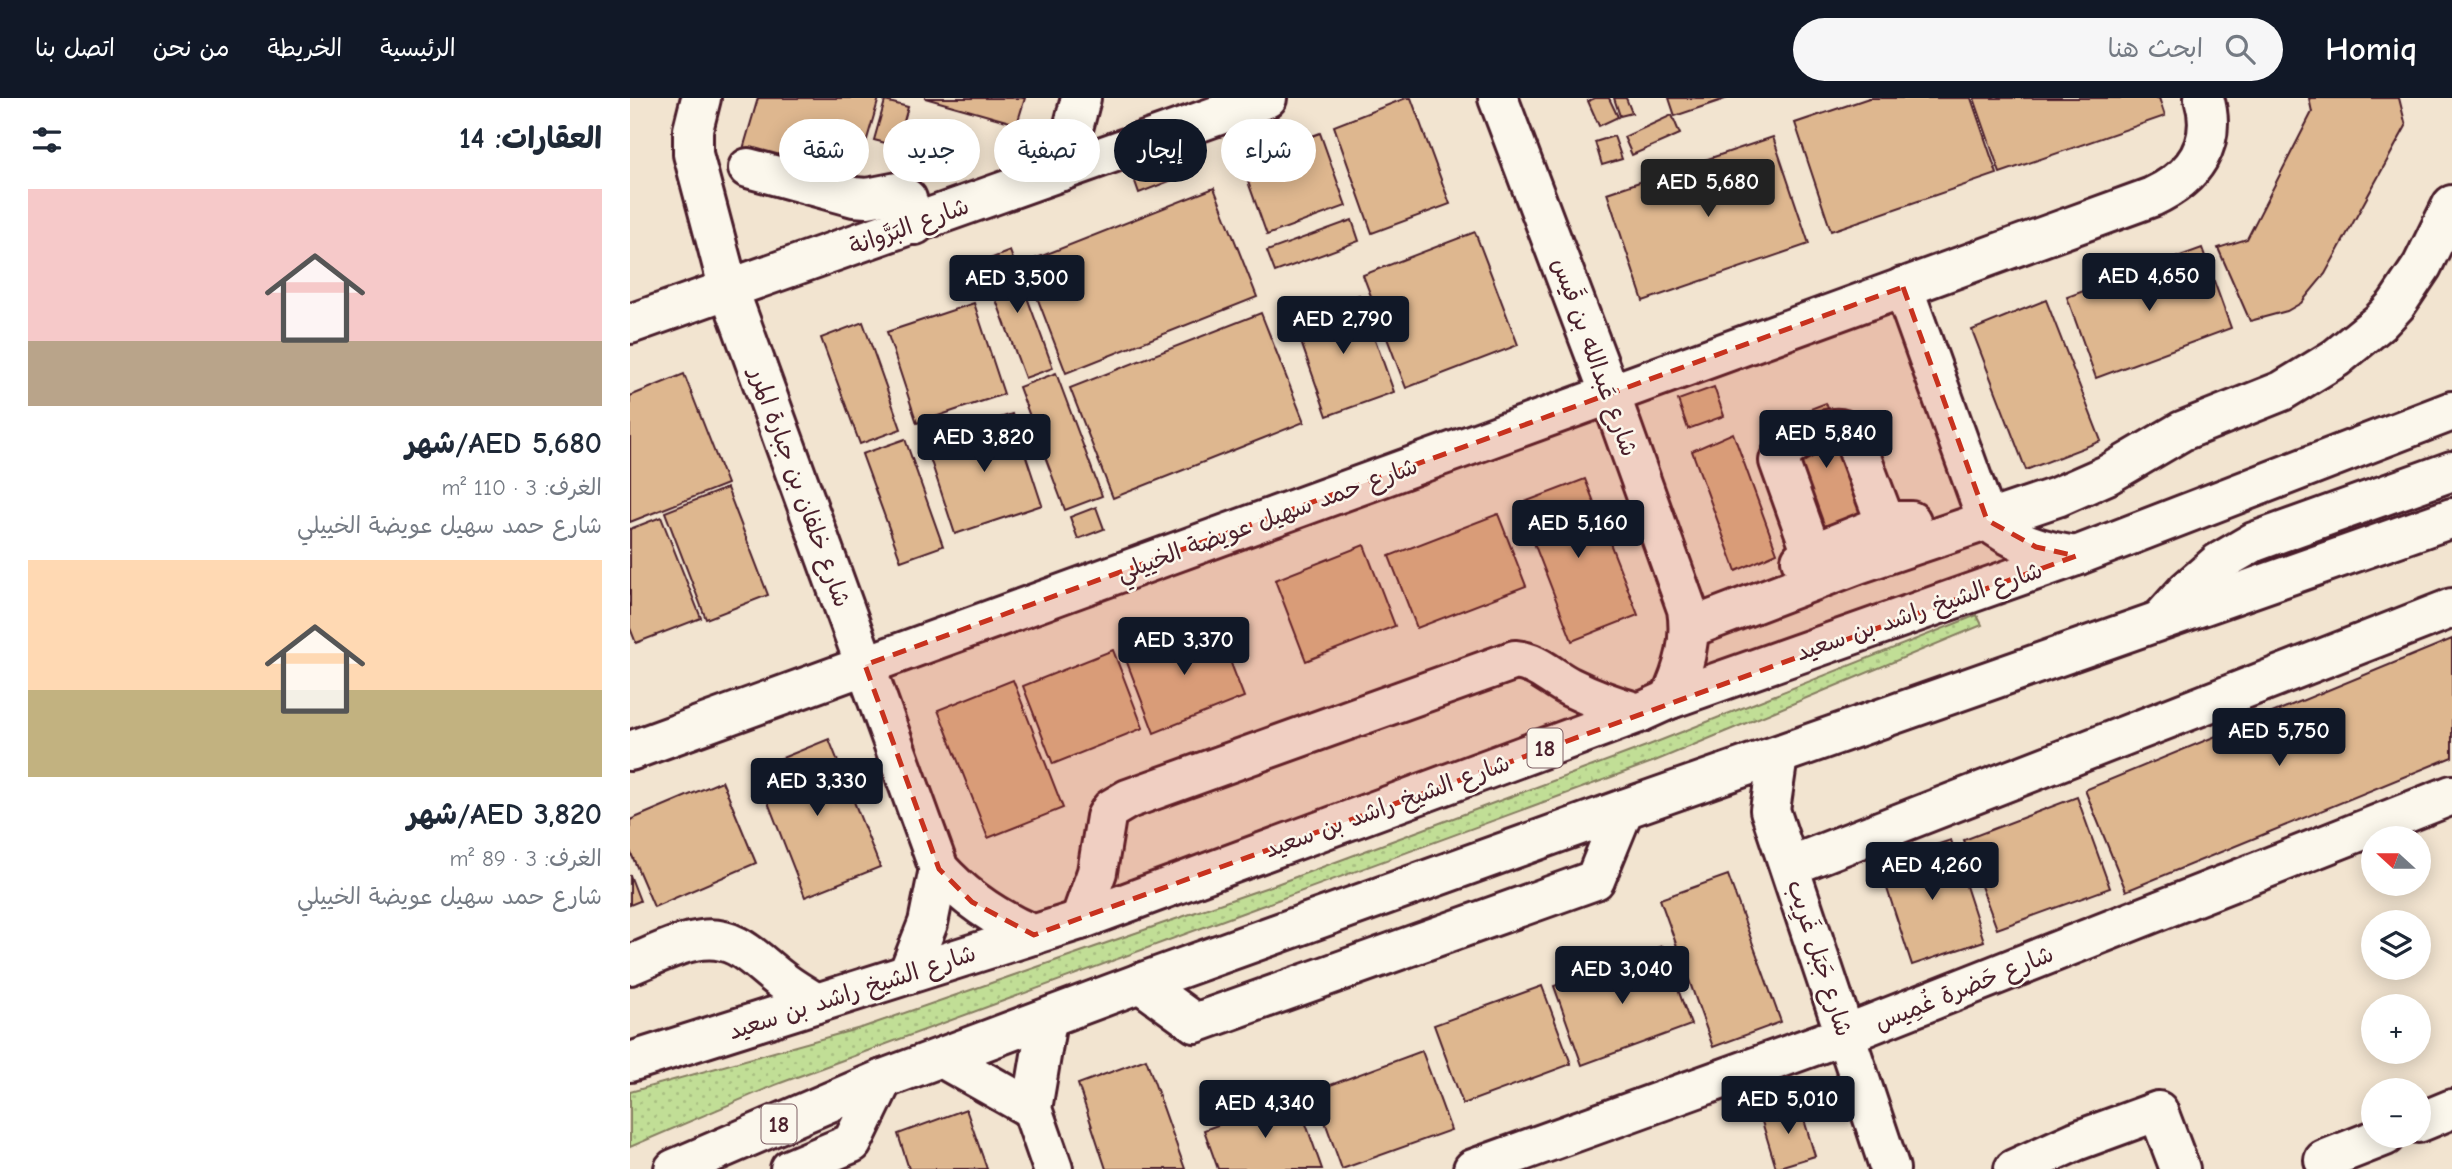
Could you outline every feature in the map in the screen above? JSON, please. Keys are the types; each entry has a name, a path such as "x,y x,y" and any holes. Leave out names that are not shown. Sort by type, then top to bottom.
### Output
{"street":[{"name":"شارع خلفان بن جبارة المرر","path":"701,98 693,130 694,154 729,290 939,869 972,902 1012,926 1034,935"},
{"path":"1076,119 1081,98"},
{"name":"شارع البَرَّوانة","path":"1100,157 1267,98"},
{"name":"شارع عَبدالله بن قَيس","path":"1498,98 1610,394 1687,609 1690,628 1684,664 1654,706"},
{"name":"شارع حمد سهيل عويضة الخييلي","path":"630,751 2152,197 2172,188 2189,174 2201,155 2208,133 2208,111 2204,98"},
{"path":"748,168 854,197 867,198 898,192 907,199 915,225"},
{"name":"شارع البَرَّوانة","path":"630,324 1032,182"},
{"path":"1690,628 1791,588 2082,487 2182,431 2282,391 2336,358 2372,330 2396,305 2422,266 2452,205"},
{"path":"1903,287 1987,520 2017,540 2076,556"},
{"name":"شارع الشيخ راشد بن سعيد","path":"630,1062 1080,920 1654,706 2076,556 2452,411"},
{"path":"1812,553 1779,461 1789,445 1824,430 1841,429 1854,439 1886,524"},
{"path":"2159,622 2187,590 2208,572 2254,542 2452,471"},
{"name":"18","path":"674,1169 883,1079 1047,1020 1140,983 1624,809 2452,518"},
{"path":"1791,588 1794,569 1800,561 1812,553 1886,524 1908,520 1927,530 1934,539"},
{"path":"1790,866 2452,608"},
{"path":"1080,920 1097,872 1106,817 1111,809 1128,799 1515,660 1537,665 1589,697 1654,706"},
{"path":"1770,810 1778,756"},
{"path":"1727,774 1770,810"},
{"name":"شارع حَضرة غُمِيس","path":"1473,1169 1844,1035 2452,795"},
{"path":"1140,983 1195,1023 1595,880 1624,809"},
{"name":"شارع جَبَل غَرِيب","path":"1770,810 1890,1169"},
{"path":"908,974 928,923 939,869"},
{"path":"630,965 686,944 719,940 750,952 779,978 816,1003"},
{"path":"1047,1020 1032,1109 1053,1169"},
{"path":"942,1058 1032,1109"},
{"path":"790,1169 852,1143 883,1079"},
{"path":"2431,1118 2452,1109"},
{"path":"2014,1169 2081,1155 2158,1111 2180,1169"},
{"path":"2324,1160 2361,1145"}],"highlighted area":[{"path":"1903,287 1987,520 2036,547 2076,556 1034,935 972,902 939,869 865,665"}],"green space":[{"path":"1977,615 1982,625 1655,761 775,1085 630,1147 630,1092 864,1027 1274,885 1649,745"}],"building":[{"path":"758,98 879,98 869,132 869,119 779,119 779,165 741,156"},
{"path":"925,98 1025,98 1019,119 999,119"},
{"path":"1411,98 1450,204 1372,233 1334,126"},
{"path":"1609,98 1618,117 1599,126 1588,101"},
{"path":"1614,98 1626,98 1632,113 1620,116"},
{"path":"1669,98 1728,98 1675,116"},
{"path":"1869,98 1971,98 1997,174 1831,231 1795,123"},
{"path":"1974,98 2159,98 2165,116 2000,173"},
{"path":"2309,98 2399,98 2406,126 2325,274 2301,303 2287,311 2250,321 2218,248 2247,239 2312,112"},
{"path":"885,101 908,107 905,119 883,119 883,142 874,140"},
{"path":"1672,115 1680,134 1632,155 1624,137"},
{"path":"1320,133 1346,206 1267,235 1248,182 1316,182 1316,134"},
{"path":"1614,136 1622,159 1602,165 1595,142"},
{"path":"1773,137 1809,244 1643,301 1607,193"},
{"path":"1135,182 1167,182 1139,193"},
{"path":"1214,188 1257,297 1066,373 1024,263"},
{"path":"1352,220 1359,241 1275,272 1267,251"},
{"path":"1475,232 1518,345 1406,388 1363,275"},
{"path":"2202,248 2231,328 2096,378 2067,297"},
{"path":"1010,251 1053,368 1025,378 982,262"},
{"path":"1359,295 1394,392 1327,416 1293,319"},
{"path":"2046,300 2101,441 2026,470 1972,330"},
{"path":"974,303 1004,394 917,423 887,332"},
{"path":"1261,313 1304,422 1113,498 1070,388"},
{"path":"863,322 901,429 860,444 821,338"},
{"path":"1056,373 1102,496 1065,510 1019,387"},
{"path":"684,374 727,484 630,522 630,396"},
{"path":"1714,387 1724,416 1688,429 1678,400"},
{"path":"1826,403 1870,520 1826,536 1782,420"},
{"path":"1012,414 1042,505 955,534 925,443"},
{"path":"1733,433 1777,553 1736,571 1692,451"},
{"path":"905,439 943,546 901,561 862,454"},
{"path":"1585,479 1638,615 1572,641 1519,504"},
{"path":"727,488 768,595 706,619 665,512"},
{"path":"1096,507 1104,529 1078,539 1070,517"},
{"path":"1498,514 1526,586 1417,628 1389,556"},
{"path":"661,517 701,618 636,643 630,628 630,529"},
{"path":"1364,545 1395,626 1306,661 1275,580"},
{"path":"1215,622 1244,697 1154,733 1125,657"},
{"path":"2452,639 2452,757 2126,891 2085,790"},
{"path":"1113,650 1143,728 1053,764 1023,686"},
{"path":"1013,680 1063,808 988,838 938,710"},
{"path":"829,739 880,867 805,897 755,769"},
{"path":"722,781 756,863 654,907 630,851 630,820"},
{"path":"2077,797 2110,888 1997,929 1964,840"},
{"path":"1951,840 1984,941 1912,965 1879,864"},
{"path":"630,875 640,901 630,905"},
{"path":"1728,875 1781,1022 1713,1047 1660,899"},
{"path":"1662,946 1691,1025 1582,1065 1554,986"},
{"path":"1542,986 1571,1064 1463,1104 1434,1025"},
{"path":"1422,1051 1451,1130 1342,1169 1314,1091"},
{"path":"1146,1059 1185,1169 1106,1169 1078,1084"},
{"path":"1296,1096 1322,1169 1218,1169 1204,1130"},
{"path":"1799,1103 1815,1156 1776,1168 1760,1115"},
{"path":"966,1109 987,1169 909,1169 898,1134"}]}
